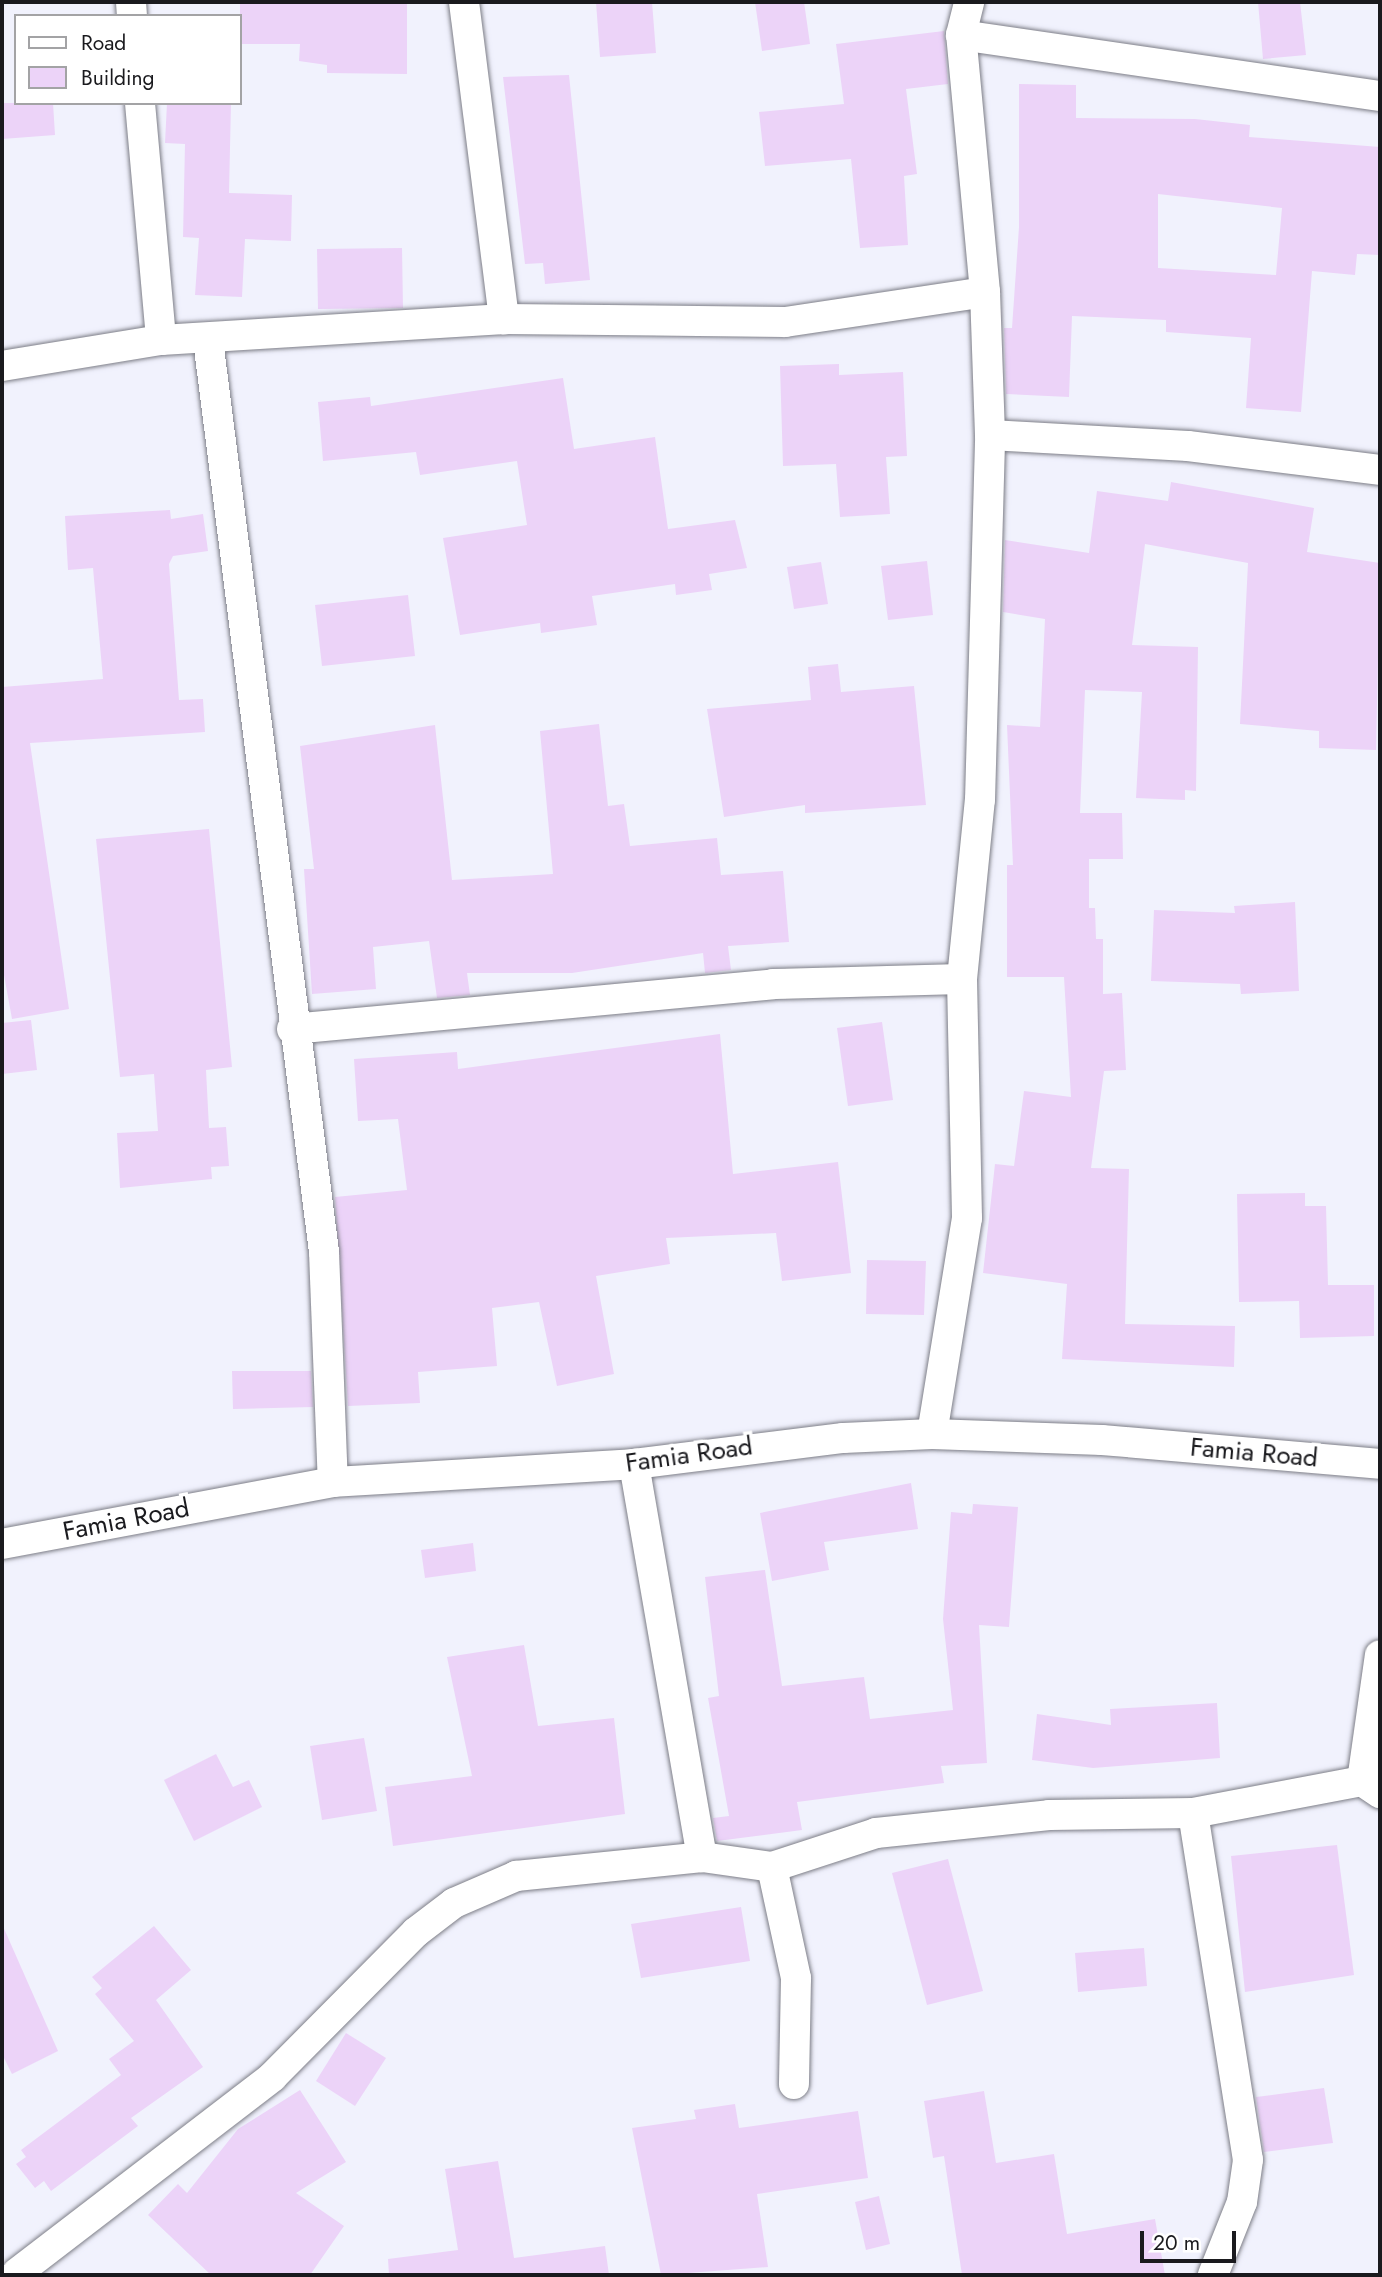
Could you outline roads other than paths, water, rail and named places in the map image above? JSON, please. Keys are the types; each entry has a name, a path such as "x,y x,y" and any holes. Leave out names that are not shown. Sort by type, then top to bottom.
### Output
{"street":[{"path":"464,2 504,319"},
{"path":"932,1434 968,1218 962,979 980,800 990,435 985,292 961,36 968,2"},
{"path":"961,36 1380,96"},
{"path":"140,105 161,340"},
{"path":"2,366 161,340 208,340 504,319 785,322 985,292"},
{"path":"208,340 292,1029 324,1252 334,1482"},
{"path":"990,435 1188,446 1380,470"},
{"path":"292,1029 773,984 962,979"},
{"name":"Famia Road","path":"2,1544 334,1482 634,1464 752,1446 932,1434 1380,1464"},
{"path":"634,1464 702,1857"},
{"path":"13,2272 272,2077 416,1932 454,1903 516,1876 702,1857 772,1867 876,1833 1049,1815 1193,1813 1371,1787 1380,1656"},
{"path":"1193,1813 1248,2160 1242,2202 1213,2275"},
{"path":"772,1867 796,1978 794,2084"}]}
